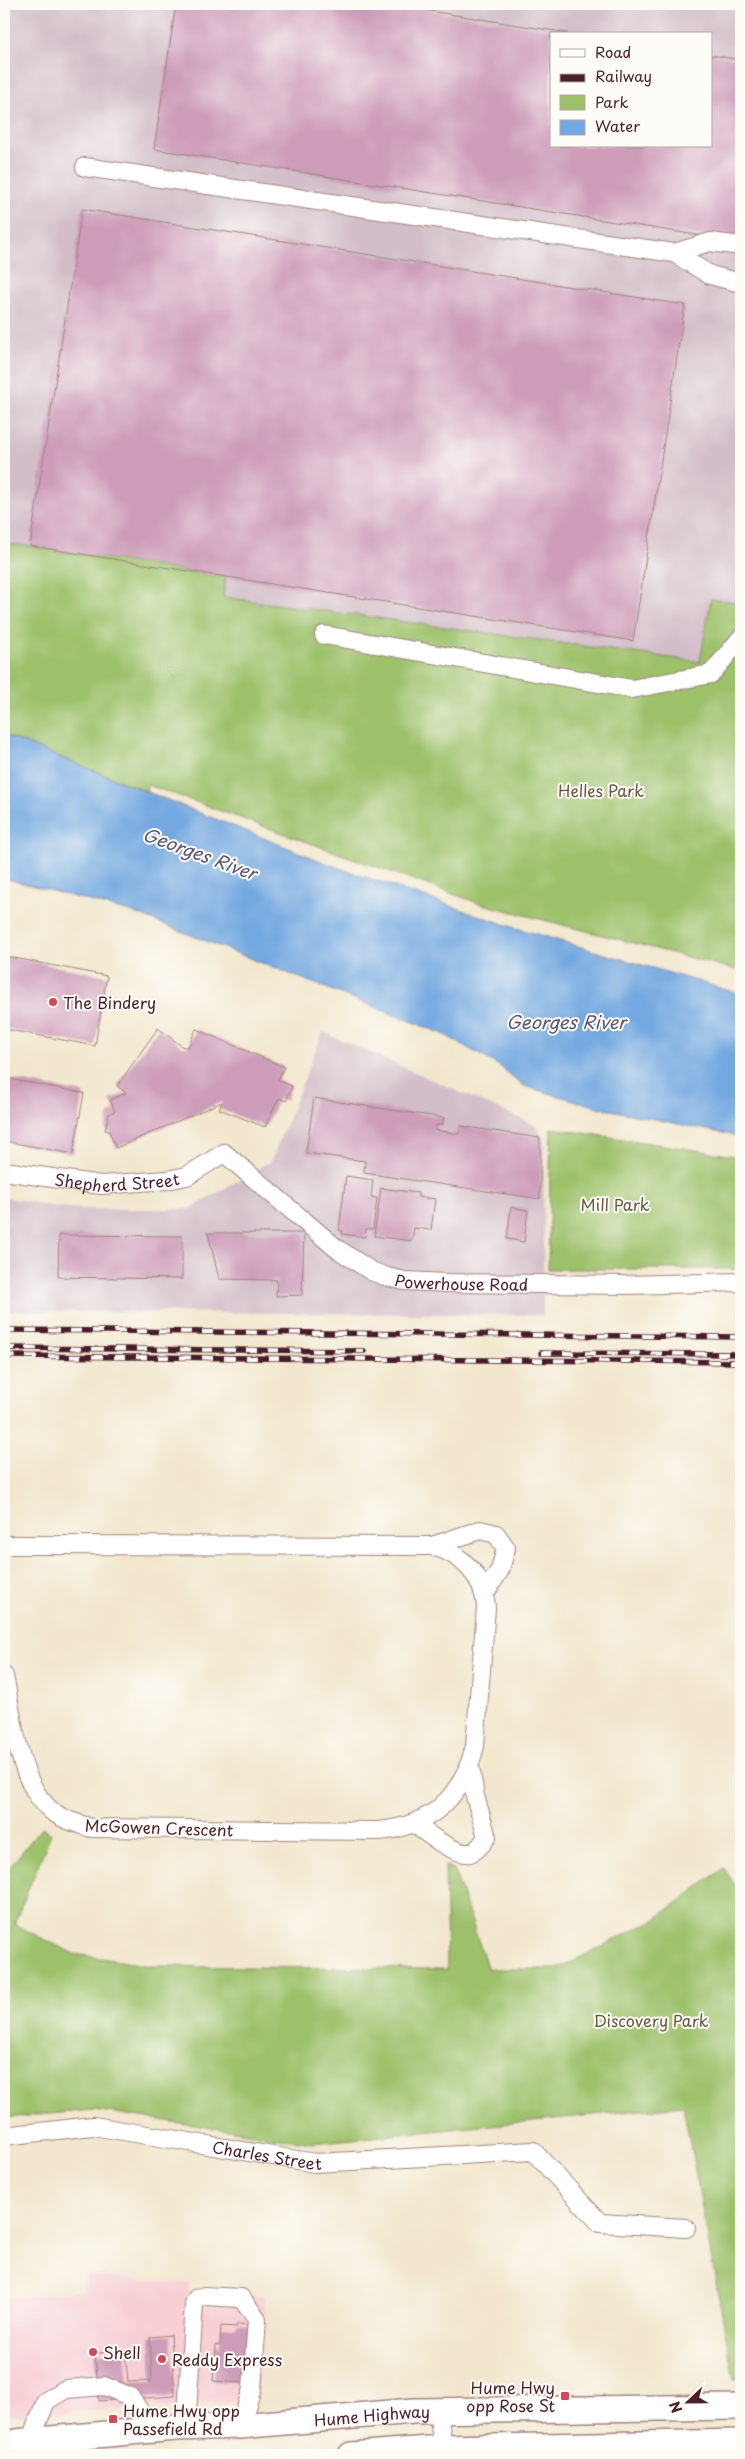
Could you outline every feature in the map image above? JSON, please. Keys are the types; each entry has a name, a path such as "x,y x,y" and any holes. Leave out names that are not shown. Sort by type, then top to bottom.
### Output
{"highway":[{"name":"Hume Highway","path":"4,2443 31,2439 153,2430 240,2426 438,2411 741,2407"},
{"path":"351,2455 741,2442"}],"street":[{"path":"85,167 674,252 710,242 741,246"},
{"path":"674,252 710,275 741,283"},
{"path":"324,635 632,689 711,674 741,638"},
{"name":"Shepherd Street","path":"4,1171 101,1185 167,1180 188,1176 224,1153"},
{"name":"Powerhouse Road","path":"224,1153 336,1248 371,1271 404,1281 625,1285 741,1282"},
{"name":"McGowen Crescent","path":"4,1676 29,1782 41,1800 54,1813 72,1822 91,1828 379,1832 399,1829 415,1824 448,1800 460,1785 470,1767 475,1746 486,1593 500,1570 506,1548 496,1534 480,1530 432,1546"},
{"name":"McGowen Crescent","path":"4,1545 432,1546 445,1549 460,1559 472,1571 486,1593"},
{"name":"McGowen Crescent","path":"415,1824 432,1839 456,1850 469,1853 479,1848 487,1837 475,1796 470,1767"},
{"name":"Charles Street","path":"4,2136 93,2126 315,2163 533,2151 600,2223 686,2228"},
{"path":"186,2428 194,2304 197,2298 204,2296 242,2298 257,2319 252,2389 240,2426"},
{"path":"31,2439 46,2401 66,2390 104,2386 129,2396 153,2430"},
{"path":"438,2411 443,2452"}],"shaded area":[{"path":"4,4 741,4 741,603 711,600 700,662 223,597 225,577 30,546 4,544"},
{"path":"323,1032 537,1126 544,1141 543,1315 4,1311 4,1197 57,1207 83,1209 190,1209 271,1161"},
{"name":"Shell","path":"86,2275 189,2284 189,2291 266,2296 256,2400 4,2417 4,2299 84,2291"}],"green space":[{"name":"Helles Park","path":"4,544 30,546 226,577 223,597 700,662 711,599 741,603 741,971 478,903 148,785 146,791 4,735"},
{"name":"Mill Park","path":"551,1128 741,1157 741,1269 548,1269"},
{"name":"Discovery Park","path":"42,1827 51,1834 14,1924 74,1954 152,1966 447,1969 445,1865 454,1870 488,1969 557,1969 654,1920 724,1868 741,1895 741,2379 734,2379 683,2106 312,2143 94,2110 4,2118 4,1874"}],"water":[{"name":"Georges River","path":"4,735 339,868 513,927 741,994 741,1137 601,1108 524,1086 498,1065 443,1034 137,914 4,878"}],"building":[{"path":"176,4 386,4 562,32 550,32 550,148 712,148 712,55 741,60 741,198 735,241 154,149"},
{"path":"82,209 685,305 633,641 30,546"},
{"name":"The Bindery","path":"4,956 107,976 95,1046 4,1029"},
{"path":"158,1028 183,1047 188,1047 196,1029 284,1067 278,1080 292,1086 286,1101 279,1098 265,1127 219,1109 222,1102 116,1148 109,1131 105,1130 109,1114 115,1111 110,1100 126,1093 117,1086"},
{"path":"4,1078 84,1093 73,1154 4,1141"},
{"path":"314,1098 444,1118 442,1125 436,1125 435,1130 459,1134 460,1126 540,1138 540,1199 364,1173 365,1161 306,1153"},
{"path":"346,1176 373,1180 371,1197 377,1198 373,1229 366,1229 365,1237 342,1234 343,1231 339,1230"},
{"path":"381,1188 418,1193 418,1197 435,1199 431,1230 414,1228 412,1241 374,1236"},
{"path":"511,1207 528,1210 524,1242 507,1239"},
{"path":"4,1225 9,1226 5,1247 4,1247"},
{"path":"208,1233 304,1233 302,1295 276,1296 277,1280 219,1279"},
{"path":"59,1235 182,1236 182,1279 58,1277"},
{"path":"237,2324 250,2325 245,2383 213,2381 216,2345 220,2346 221,2326 237,2327"},
{"path":"171,2335 175,2396 99,2401 95,2353 125,2352 128,2382 152,2381 150,2337"}],"railway":[{"path":"4,1330 741,1337"},
{"path":"4,1348 364,1351"},
{"path":"541,1353 741,1354"},
{"path":"4,1356 741,1362"}],"place":[{"name":"The Bindery","path":"53,1002"},
{"name":"Shell","path":"93,2352"},
{"name":"Reddy Express","path":"162,2359"},
{"name":"Hume Hwy opp Rose St","path":"565,2396"},
{"name":"Hume Hwy opp Passefield Rd","path":"113,2419"}]}
